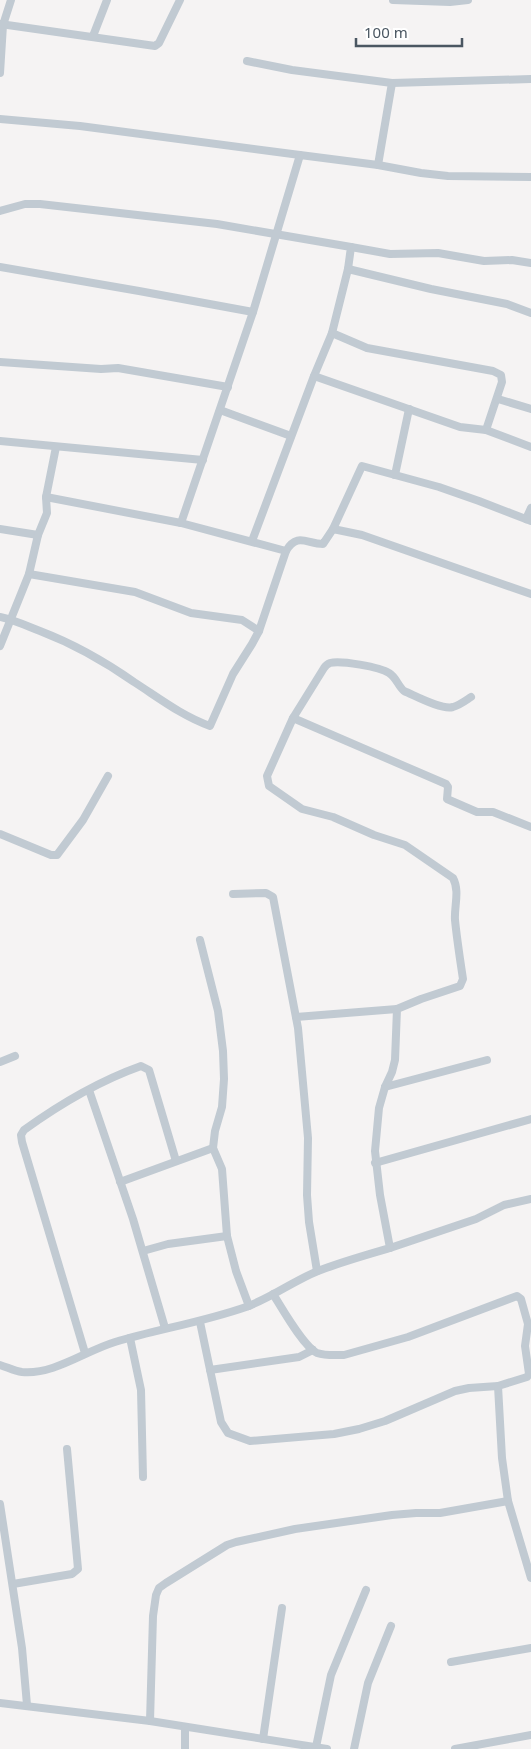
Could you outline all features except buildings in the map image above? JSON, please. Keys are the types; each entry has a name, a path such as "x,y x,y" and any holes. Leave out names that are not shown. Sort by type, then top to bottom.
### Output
{"street":[{"path":"0,74 1,25 11,0"},
{"path":"93,36 107,0"},
{"path":"1,25 93,36 155,46 159,43 180,0"},
{"path":"393,0 450,2 468,0"},
{"path":"247,61 292,70 392,84 531,79"},
{"path":"378,165 392,84"},
{"path":"0,119 80,126 448,176 531,177"},
{"path":"181,523 253,312 300,155"},
{"path":"0,211 25,204 40,204 217,224 390,254 438,253 484,261 512,260 531,263"},
{"path":"252,541 332,333 348,269 351,247"},
{"path":"0,268 253,312"},
{"path":"348,269 431,289 507,304 531,313"},
{"path":"332,333 367,348 493,371 501,375 502,382 498,399 486,430"},
{"path":"0,362 101,369 118,368 228,387"},
{"path":"314,376 460,427 486,430 531,447"},
{"path":"498,399 531,409"},
{"path":"395,475 409,409"},
{"path":"220,410 291,436"},
{"path":"0,441 203,460"},
{"path":"0,646 29,574 38,535 47,513 46,498 56,447"},
{"path":"0,617 11,619 58,638 98,657 167,704 200,724 210,726 233,674 259,631 286,551 293,542 300,540 323,544 333,529 362,466 471,498 528,520 531,508"},
{"path":"46,498 181,523 286,551"},
{"path":"0,529 38,535"},
{"path":"333,529 362,535 531,594"},
{"path":"29,574 135,592 191,613 242,620 259,631"},
{"path":"296,1018 398,1009 460,986 463,978 455,918 456,893 453,878 405,845 374,835 332,817 302,809 269,786 267,776 293,718 324,668 332,662 355,664 387,672 394,677 399,687 404,691 440,706 454,707 471,697"},
{"path":"293,718 446,784 448,787 448,798 452,801 477,812 493,812 531,827"},
{"path":"0,834 51,856 57,855 83,820 108,776"},
{"path":"233,894 266,892 273,897 296,1018 304,1082 308,1138 307,1204 317,1271"},
{"path":"200,940 218,1011 223,1052 222,1107 215,1130 213,1148 222,1169 227,1236 236,1271 249,1306"},
{"path":"390,1248 375,1163 377,1120 385,1087 395,1060 398,1009"},
{"path":"0,1062 14,1056"},
{"path":"385,1087 486,1060"},
{"path":"85,1353 21,1135 24,1130 39,1119 88,1090 118,1074 141,1066 150,1070 176,1162"},
{"path":"88,1090 143,1250 166,1328"},
{"path":"375,1163 531,1120"},
{"path":"120,1182 213,1148"},
{"path":"0,1365 20,1372 34,1372 59,1365 85,1353 130,1338 166,1328 200,1322 249,1306 317,1271 476,1220 504,1205 531,1199"},
{"path":"143,1250 168,1244 227,1236"},
{"path":"200,1322 221,1422 228,1432 250,1441 334,1434 359,1429 403,1415 455,1391 498,1386 527,1377 530,1374 525,1346 527,1321 521,1299 517,1296 392,1342 344,1354 324,1355 306,1344 273,1294"},
{"path":"130,1338 140,1390 143,1477"},
{"path":"210,1370 298,1357 313,1350"},
{"path":"498,1386 502,1458 508,1501 531,1578"},
{"path":"13,1584 72,1574 78,1569 67,1449"},
{"path":"150,1721 153,1616 156,1595 166,1583 227,1545 295,1529 392,1514 440,1514 508,1501"},
{"path":"0,1504 24,1659 27,1705"},
{"path":"316,1748 332,1675 366,1590"},
{"path":"263,1740 282,1608"},
{"path":"354,1749 368,1683 391,1626"},
{"path":"451,1662 531,1648"},
{"path":"0,1703 150,1721 263,1740 277,1745 328,1749"},
{"path":"185,1728 185,1749"},
{"path":"455,1749 531,1735"}]}
